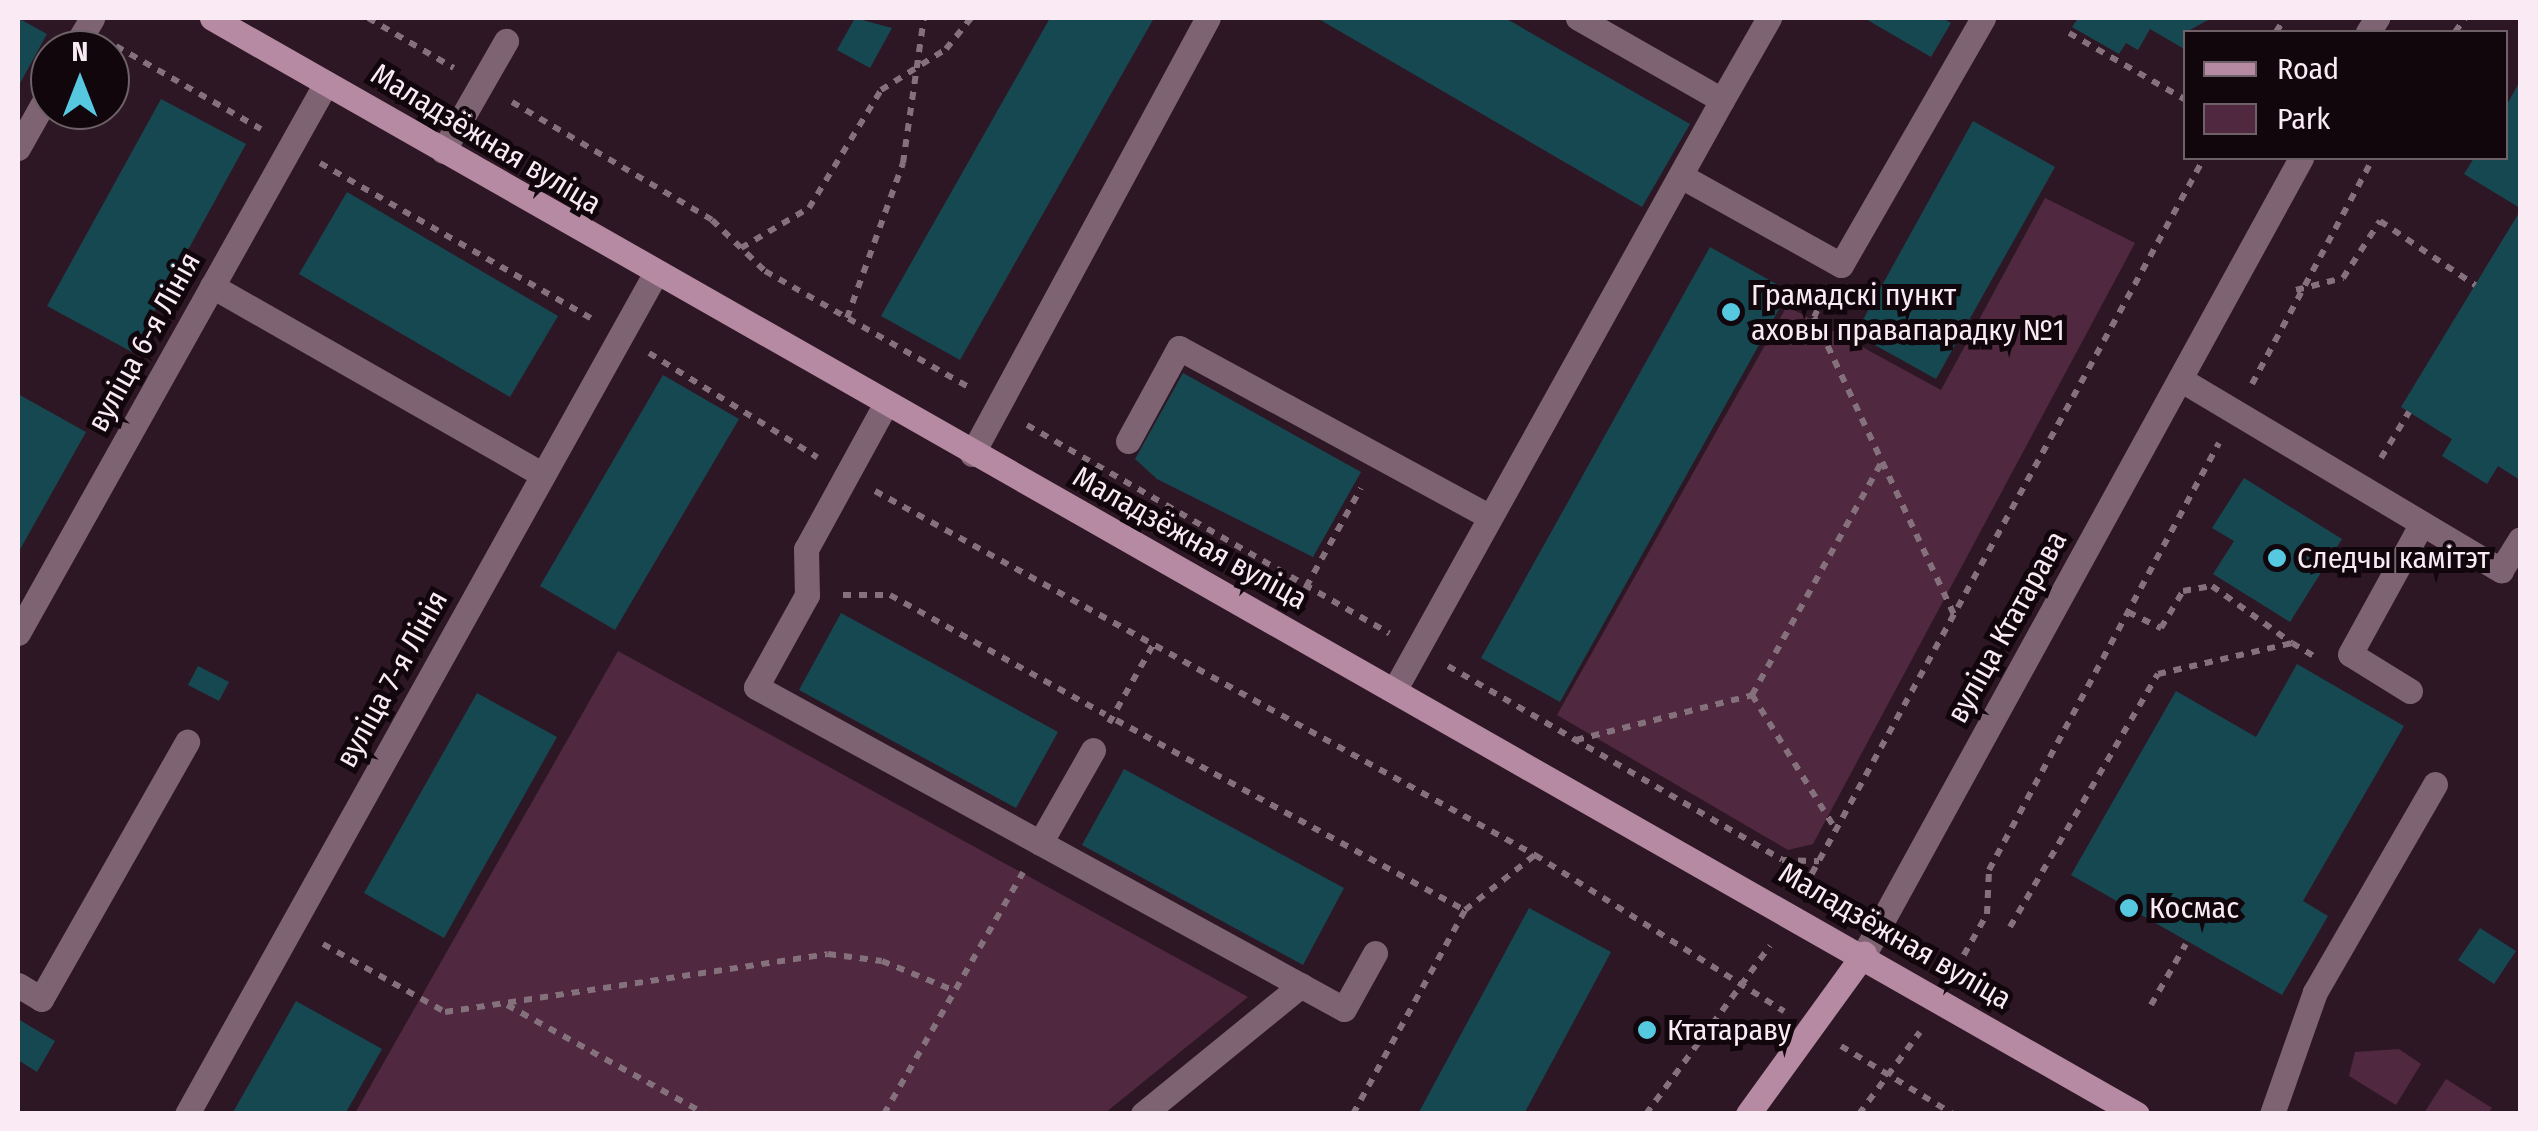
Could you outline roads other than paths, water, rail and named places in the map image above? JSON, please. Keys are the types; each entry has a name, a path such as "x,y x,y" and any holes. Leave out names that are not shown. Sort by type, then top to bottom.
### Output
{"street":[{"name":"Маладзёжная вуліца","path":"212,18 654,276 1790,912 2137,1114"},
{"path":"972,454 1208,18"},
{"path":"1578,18 1722,100"},
{"path":"1395,689 1488,516 1770,18"},
{"path":"1681,176 1841,264 1983,18"},
{"path":"442,151 506,41"},
{"name":"вуліца 6-я Лінія","path":"18,633 326,83"},
{"name":"вуліца Ктатарава","path":"1748,1114 1815,1030 1864,954 2299,160"},
{"name":"вуліца 7-я Лінія","path":"187,1114 654,276"},
{"path":"212,286 544,475"},
{"path":"1128,441 1179,348 1488,516"},
{"path":"2180,379 2511,576 2520,538"},
{"path":"886,405 806,550 807,595 756,686 1344,1008 1374,953"},
{"path":"2410,691 2350,654 2422,523"},
{"path":"18,985 41,998 188,742"},
{"path":"1040,843 1093,750"},
{"path":"2272,1114 2315,992 2434,784"},
{"path":"1142,1114 1301,986"}],"place":[{"name":"Грамадскі пункт аховы правапарадку №1","path":"1731,312"},
{"name":"Следчы камітэт","path":"2277,558"},
{"name":"Космас","path":"2129,908"},
{"name":"Ктатараву","path":"1647,1030"}]}
